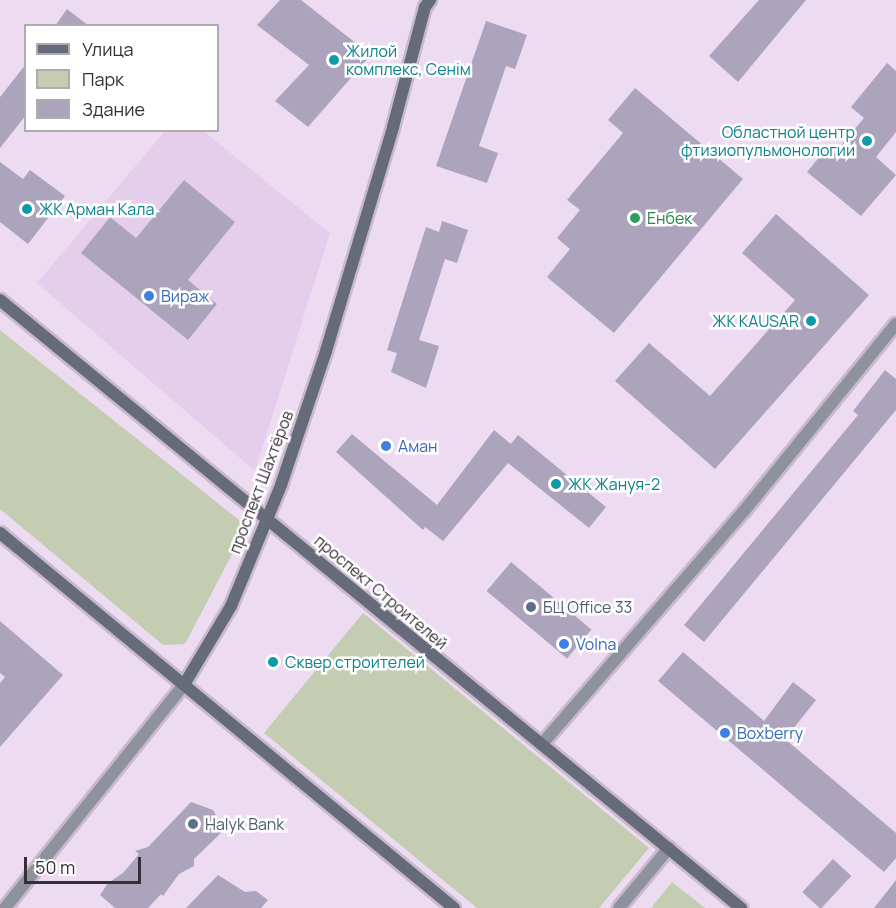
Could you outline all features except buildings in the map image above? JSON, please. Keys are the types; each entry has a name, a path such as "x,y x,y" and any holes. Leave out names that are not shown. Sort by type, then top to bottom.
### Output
{"main road":[{"name":"проспект Шахтёров","path":"184,683 231,606 267,519 326,351 393,127 424,2"},
{"name":"проспект Строителей","path":"0,300 741,908"},
{"path":"0,533 454,908"}],"street":[{"path":"542,744 744,511 896,324"},
{"name":"проспект Шахтёров","path":"5,908 184,683"},
{"path":"619,908 669,848"}],"shaded area":[{"path":"164,132 204,132 330,233 255,471 37,283"}],"green space":[{"path":"0,330 239,520 241,537 185,644 163,645 0,509"},
{"path":"363,613 649,848 599,908 477,908 264,733"},
{"path":"672,882 705,908 651,908"}],"place":[{"name":"Жилой комплекс, Сенiм","path":"334,60"},
{"name":"Областной центр фтизиопульмонологии","path":"867,141"},
{"name":"ЖК Арман Кала","path":"27,209"},
{"name":"Енбек","path":"635,218"},
{"name":"Вираж","path":"149,296"},
{"name":"ЖК KAUSAR","path":"811,321"},
{"name":"Аман","path":"386,446"},
{"name":"ЖК Жануя-2","path":"556,484"},
{"name":"БЦ Office 33","path":"531,607"},
{"name":"Volna","path":"564,644"},
{"name":"Сквер строителей","path":"273,662"},
{"name":"Boxberry","path":"725,733"},
{"name":"Halyk Bank","path":"193,824"}]}
